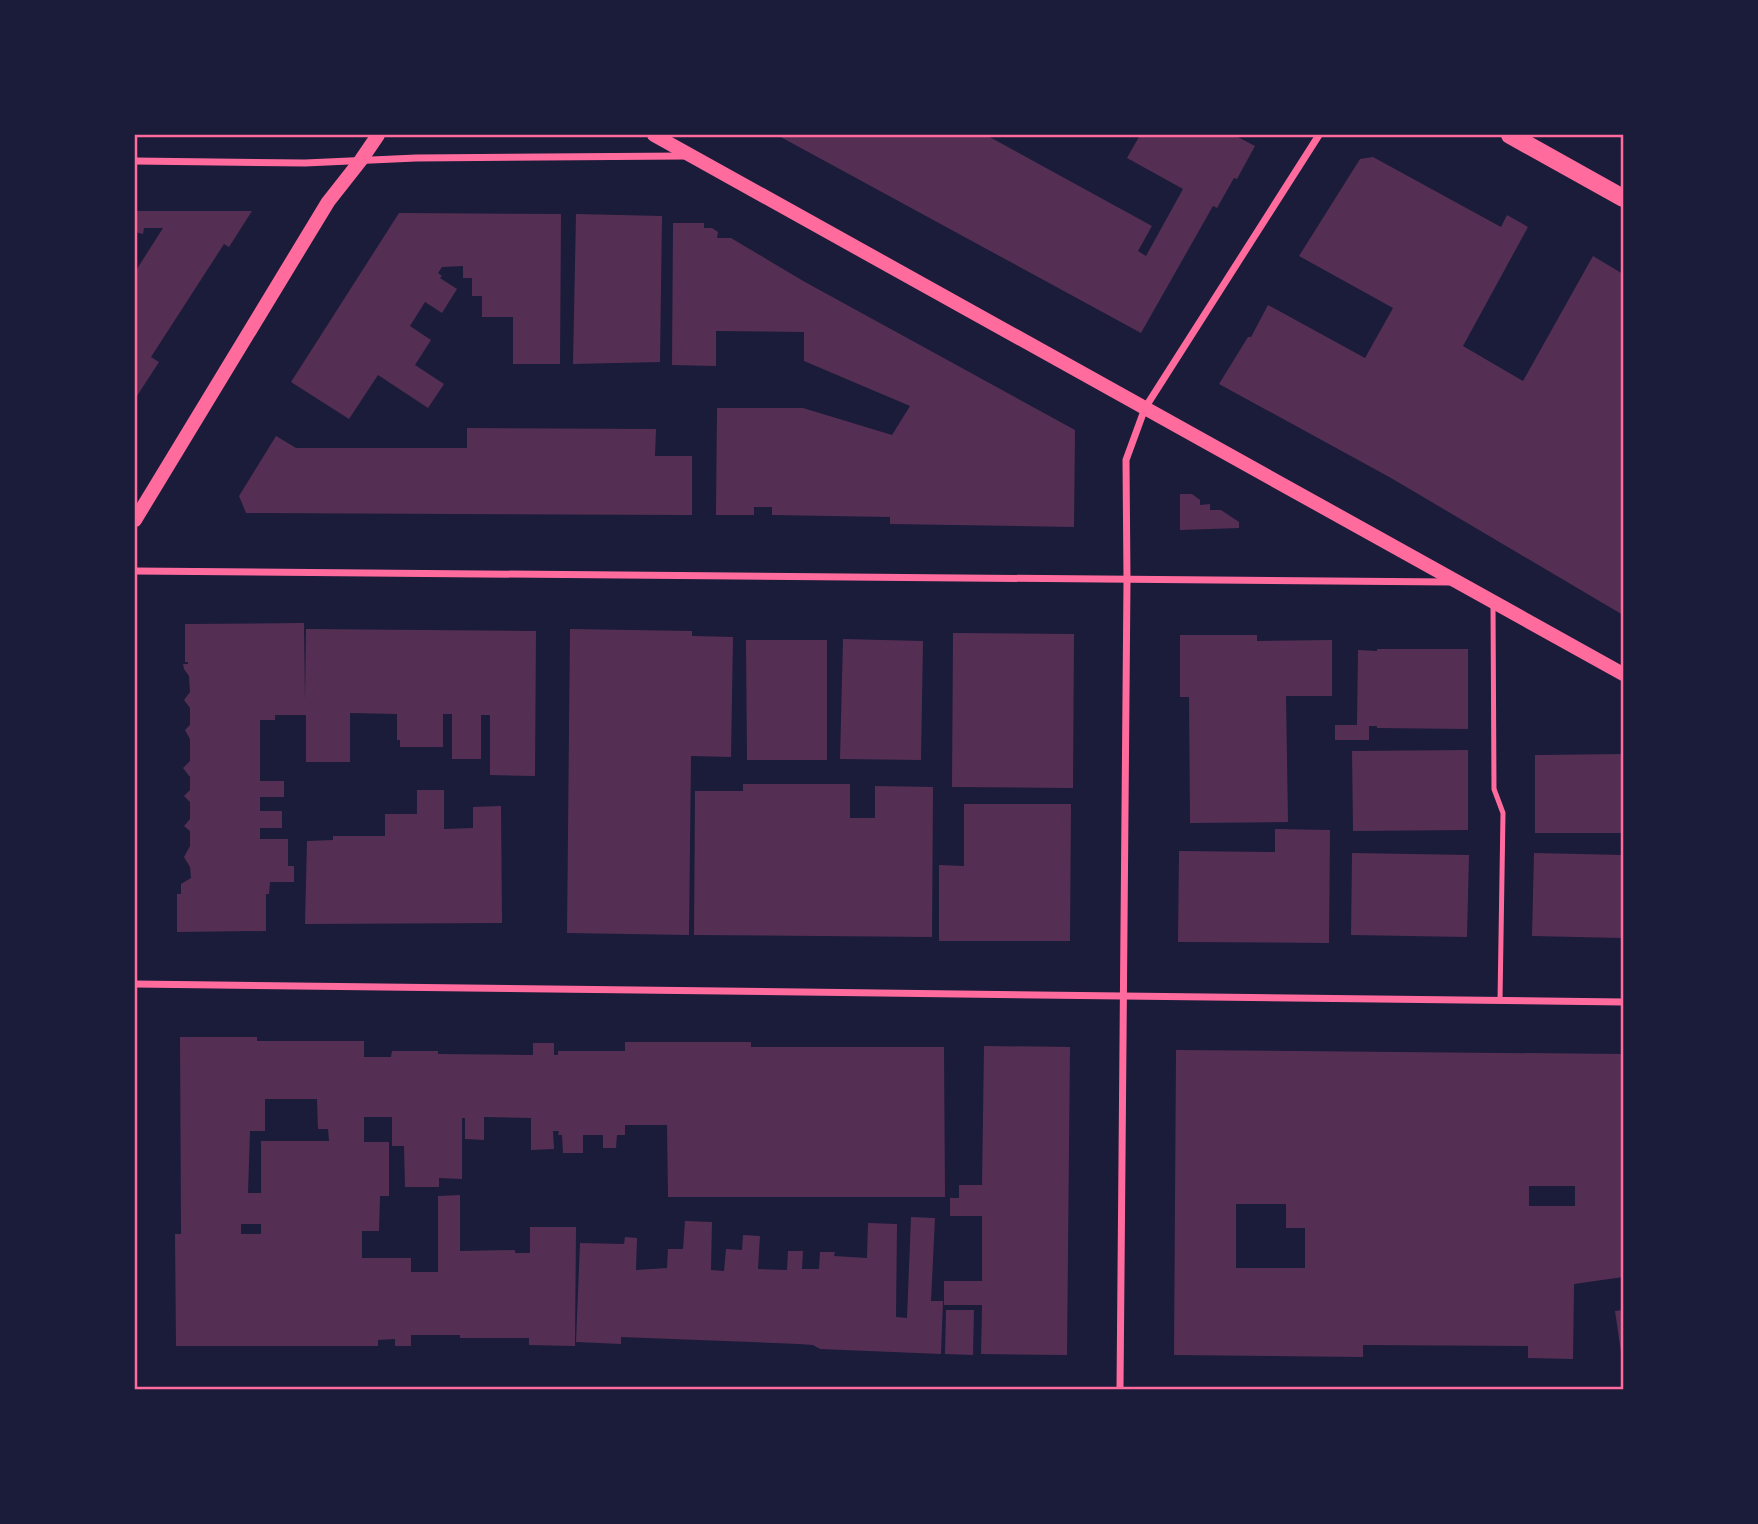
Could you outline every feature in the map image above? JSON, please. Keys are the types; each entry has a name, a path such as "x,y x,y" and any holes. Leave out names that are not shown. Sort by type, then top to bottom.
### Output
{"main road":[{"path":"135,520 328,202 377,135"},
{"path":"654,135 1623,674"},
{"path":"1510,135 1623,198"}],"street":[{"path":"1120,1389 1126,460 1145,408 1319,135"},
{"path":"135,161 305,163 691,155"},
{"path":"135,570 1455,582"},
{"path":"135,985 1623,1002"}],"lane":[{"path":"1493,603 1494,789 1503,813 1500,1000"}],"building":[{"path":"777,135 986,135 1152,226 1138,251 1146,256 1183,189 1127,158 1140,135 1234,135 1255,146 1217,208 1213,206 1141,333"},
{"path":"1373,157 1501,227 1507,215 1528,227 1463,346 1523,381 1593,256 1623,274 1623,615 1391,478 1219,384 1248,337 1251,337 1268,305 1365,358 1393,308 1299,256 1360,159"},
{"path":"135,211 252,211 229,247 224,244 151,357 159,362 135,399 135,272 163,228 144,228 143,234 135,232"},
{"path":"399,213 561,214 560,364 513,364 513,317 482,317 482,296 472,296 472,278 463,278 463,266 442,267 438,273 442,276 440,278 457,289 442,313 425,302 410,326 431,340 415,365 444,384 428,408 378,375 349,419 291,382"},
{"path":"576,214 662,216 660,362 573,364"},
{"path":"673,223 704,223 704,228 712,228 718,232 717,238 731,238 805,282 1075,430 1074,527 890,524 890,517 772,515 772,507 754,507 754,515 716,515 717,408 803,408 892,435 910,406 804,361 804,332 716,331 716,366 672,365"},
{"path":"467,428 656,429 655,456 692,456 692,515 246,513 239,496 276,436 296,448 467,448"},
{"path":"1180,494 1192,494 1200,500 1200,505 1210,504 1210,510 1221,510 1239,522 1239,528 1180,530"},
{"path":"304,623 305,701 306,629 536,631 535,776 490,775 490,715 481,715 481,759 452,759 452,714 443,714 443,747 400,747 400,740 397,740 397,714 350,713 350,762 306,762 306,715 275,715 275,720 260,720 260,781 284,781 284,797 260,797 260,811 282,811 282,828 260,828 260,839 288,839 288,866 294,866 294,882 270,882 269,894 266,894 266,931 177,932 177,894 181,894 181,884 191,878 190,867 184,857 190,846 190,831 184,826 190,819 190,802 184,796 190,790 190,777 183,768 190,761 190,739 185,730 190,725 190,708 184,700 190,692 189,676 183,664 188,664 185,662 185,624"},
{"path":"570,629 692,631 692,636 733,637 731,757 691,756 689,935 567,933"},
{"path":"953,633 1074,634 1073,788 952,787"},
{"path":"1180,635 1257,635 1257,641 1332,640 1332,696 1286,696 1288,822 1190,823 1189,697 1180,697"},
{"path":"843,639 923,641 921,760 840,759"},
{"path":"746,640 827,640 827,760 747,760"},
{"path":"1468,649 1468,729 1369,726 1369,740 1335,740 1335,725 1357,725 1358,650"},
{"path":"1468,750 1468,830 1353,831 1352,751"},
{"path":"1623,754 1623,833 1535,833 1535,755"},
{"path":"743,784 850,784 850,818 875,818 875,786 933,787 932,937 694,935 695,791 743,791"},
{"path":"417,790 444,790 444,829 473,828 473,807 501,806 502,923 305,924 307,841 333,840 333,836 385,836 385,814 417,814"},
{"path":"964,804 1071,804 1070,941 939,941 939,865 964,866"},
{"path":"1275,829 1330,830 1329,943 1178,942 1179,851 1275,852"},
{"path":"1352,853 1469,855 1467,937 1351,935"},
{"path":"1534,853 1623,855 1623,938 1532,936"},
{"path":"180,1037 257,1037 257,1041 364,1041 364,1057 391,1057 392,1051 533,1055 533,1043 554,1043 554,1055 558,1055 558,1051 625,1051 625,1042 751,1042 751,1047 944,1047 945,1197 668,1197 667,1125 625,1125 625,1135 617,1135 616,1148 603,1148 603,1135 583,1135 583,1153 563,1153 562,1135 558,1135 559,1131 553,1131 554,1149 531,1150 531,1118 484,1117 484,1140 465,1139 465,1118 462,1118 462,1179 439,1178 439,1187 405,1187 404,1146 392,1146 392,1117 364,1117 364,1142 389,1142 389,1196 380,1196 379,1231 362,1231 362,1258 411,1258 411,1272 438,1272 438,1196 460,1195 460,1251 515,1250 515,1253 530,1253 530,1227 576,1227 575,1346 529,1345 529,1338 411,1335 411,1346 395,1346 395,1339 378,1340 378,1346 176,1346 175,1234 181,1234","holes":["265,1099 317,1099 318,1129 328,1129 329,1141 261,1141 261,1193 248,1193 250,1131 265,1131","241,1224 261,1224 261,1234 241,1234"]},
{"path":"984,1046 1070,1047 1067,1355 981,1354 982,1305 944,1305 944,1281 982,1281 982,1216 950,1216 950,1198 959,1198 959,1185 982,1185"},
{"path":"1176,1050 1623,1054 1623,1277 1574,1284 1573,1359 1528,1358 1528,1346 1363,1345 1363,1357 1174,1355","holes":["1529,1186 1575,1186 1575,1206 1529,1206","1236,1204 1286,1204 1286,1228 1305,1228 1305,1268 1236,1268"]},
{"path":"911,1217 935,1218 931,1301 943,1301 941,1354 820,1349 813,1345 799,1344 621,1337 621,1344 576,1342 580,1243 624,1244 625,1237 637,1238 636,1270 667,1268 668,1249 683,1249 685,1221 712,1222 711,1270 724,1271 726,1249 742,1250 743,1235 760,1236 758,1269 787,1270 788,1251 803,1251 802,1269 819,1269 820,1252 835,1252 834,1256 867,1258 868,1223 897,1224 896,1317 907,1318"},
{"path":"946,1310 974,1310 973,1355 945,1354"},
{"path":"1623,1310 1623,1359 1622,1359 1615,1311"}]}
